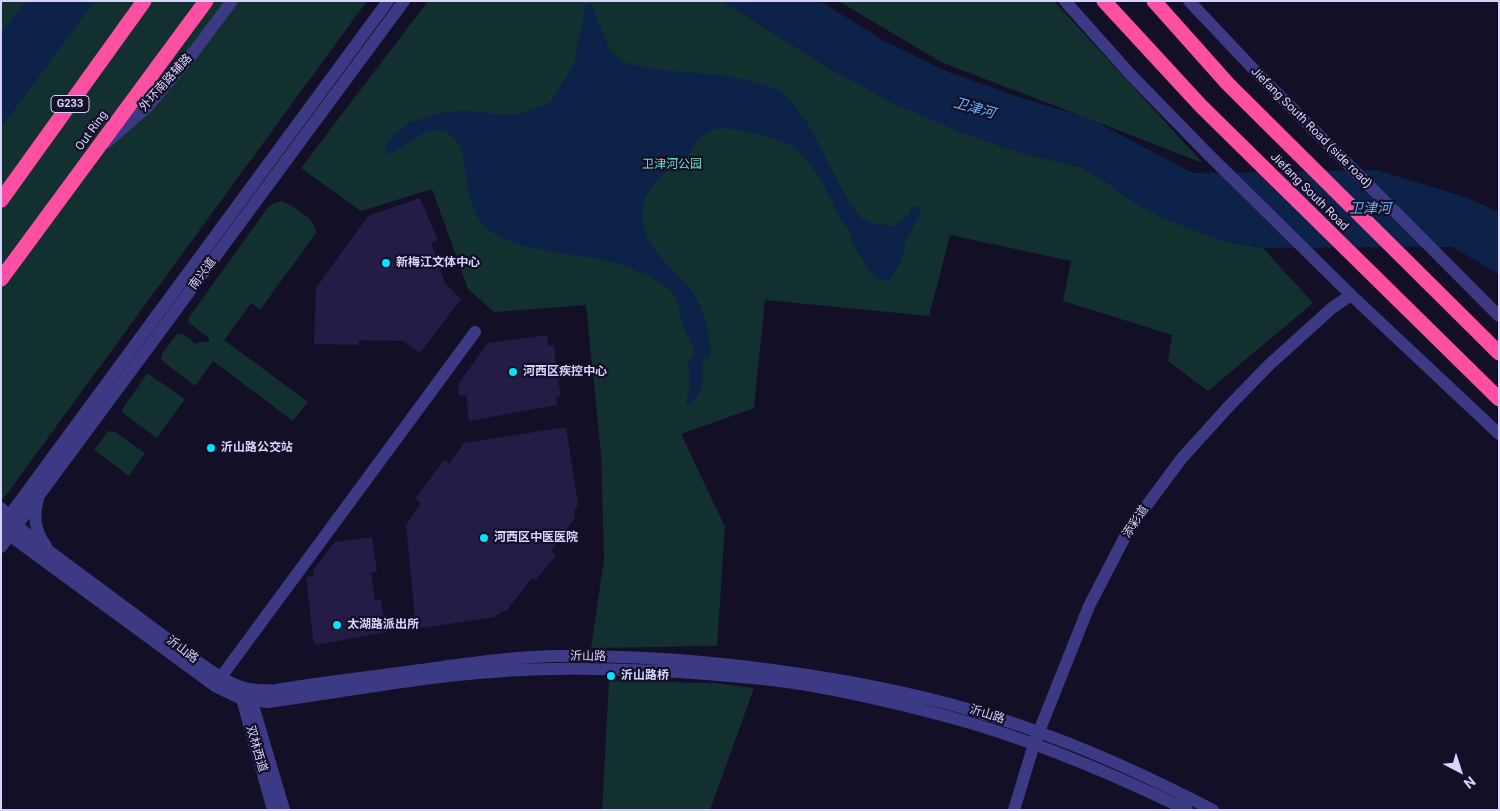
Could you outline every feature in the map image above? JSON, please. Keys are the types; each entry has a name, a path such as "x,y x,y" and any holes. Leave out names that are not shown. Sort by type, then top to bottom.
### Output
{"highway":[{"name":"Out Ring","path":"1,279 206,1"},
{"name":"Jiefang South Road","path":"1104,1 1201,106 1499,399"},
{"name":"Jiefang South Road","path":"1154,1 1228,84 1499,353"},
{"name":"G233","path":"1,200 142,3"}],"street":[{"name":"外环南路辅路","path":"92,157 147,107 193,53 232,1"},
{"name":"南兴道","path":"33,493 388,1"},
{"name":"南兴道","path":"1,547 10,524 404,1"},
{"path":"1065,1 1131,75 1207,153 1351,295 1499,434"},
{"name":"Jiefang South Road (side road)","path":"1189,1 1333,150 1499,316"},
{"name":"添彩道","path":"1014,810 1034,744 1089,606 1129,529 1182,458 1230,405 1332,308 1351,295"},
{"path":"224,673 476,332"},
{"path":"33,493 35,524 46,556"},
{"name":"沂山路","path":"10,524 46,556 208,669 248,695 268,702 466,674 511,670 619,670 718,674 802,684 950,717 1034,744 1108,773 1188,810"},
{"name":"沂山路","path":"248,695 515,658 554,656 685,660 752,666 888,689 980,712 1039,732 1143,776 1213,810"},
{"name":"双林西道","path":"248,695 273,810"},
{"name":"双林西道","path":"248,695 284,810"}],"green space":[{"path":"1,1 367,1 1,502"},
{"name":"卫津河公园","path":"428,1 722,1 836,72 958,131 1018,152 1080,167 1222,241 1263,248 1313,303 1208,391 1168,361 1172,335 1063,301 1071,261 950,235 929,316 765,300 754,408 681,434 725,527 717,646 591,648 604,559 601,454 586,305 494,312 468,289 432,189 361,211 301,168"},
{"path":"838,1 1054,1 1203,163 941,62"},
{"path":"282,201 308,218 316,233 260,310 251,303 224,340 308,402 293,421 213,361 195,386 161,359 162,354 177,334 183,334 196,344 209,342 209,338 188,322 189,317 269,206"},
{"path":"147,374 185,399 157,438 122,412 122,409"},
{"path":"108,431 115,432 145,453 129,476 94,450"},
{"path":"609,681 714,683 754,688 710,810 602,810"}],"water":[{"path":"25,1 95,1 1,128 1,34"},
{"name":"卫津河","path":"722,1 820,1 886,42 948,72 1025,99 1091,119 1193,173 1376,170 1462,196 1499,212 1499,274 1452,247 1263,248 1222,241 1163,218 1131,201 1103,180 1080,167 1018,152 958,131 894,104 836,72"},
{"path":"591,4 610,51 624,62 644,68 735,77 777,89 789,99 807,122 849,202 861,218 872,223 893,226 907,217 913,206 917,206 921,213 907,238 901,261 889,281 880,280 869,270 852,242 851,234 840,219 821,179 793,146 764,135 726,128 712,130 698,139 683,165 675,164 654,184 644,200 643,207 643,222 651,244 695,295 703,312 708,332 710,358 702,359 701,389 690,405 685,404 689,384 688,363 695,354 684,328 675,296 668,288 650,277 617,263 523,245 505,239 490,230 479,219 475,210 469,192 460,146 451,135 433,130 424,133 396,151 386,155 385,146 394,134 409,123 432,115 455,111 504,115 521,114 551,102 574,64 586,5"}],"building":[{"name":"新梅江文体中心","path":"420,198 438,240 431,243 445,283 461,299 420,353 403,341 359,340 359,345 314,344 316,288 368,216"},
{"name":"河西区疾控中心","path":"547,335 548,346 554,345 556,364 559,364 561,380 558,380 561,396 556,397 557,405 469,421 466,395 459,395 458,384 488,343"},
{"name":"河西区中医医院","path":"566,427 578,504 574,511 575,518 551,551 556,555 536,580 532,578 507,610 495,617 416,629 406,525 421,503 415,499 444,460 449,464 464,443"},
{"name":"太湖路派出所","path":"372,537 377,572 371,573 375,600 381,599 386,632 316,645 313,640 306,577 313,576 314,569 335,542"}],"place":[{"name":"新梅江文体中心","path":"386,263"},
{"name":"河西区疾控中心","path":"513,372"},
{"name":"沂山路公交站","path":"211,448"},
{"name":"河西区中医医院","path":"484,538"},
{"name":"太湖路派出所","path":"337,625"},
{"name":"沂山路桥","path":"611,676"}]}
